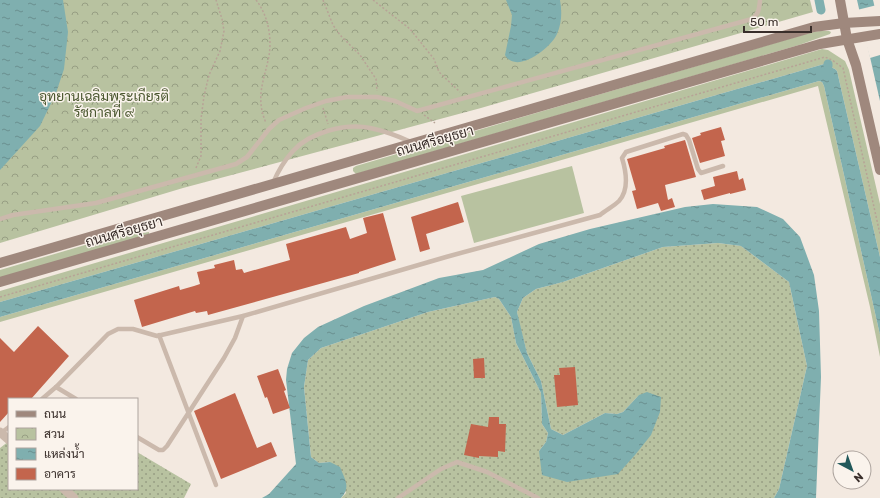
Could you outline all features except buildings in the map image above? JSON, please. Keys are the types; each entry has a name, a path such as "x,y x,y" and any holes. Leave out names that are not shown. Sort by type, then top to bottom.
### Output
{"main road":[{"path":"840,0 847,39 856,66 880,170"},
{"name":"ถนนศรีอยุธยา","path":"0,263 806,29 844,23 880,21"},
{"name":"ถนนศรีอยุธยา","path":"0,282 820,44 880,34"},
{"path":"338,165 343,183"}],"street":[{"path":"0,433 8,439"},
{"path":"65,490 74,498"}],"lane":[{"path":"0,219 13,215 96,203 236,164 247,158 269,129 279,120 321,103 347,98 378,96 395,101 418,111 752,19 759,11 760,0"},
{"path":"272,184 280,167 294,150 308,140 330,131 352,126 369,128 390,133 413,143"},
{"path":"43,398 108,334 118,329 134,329 157,336 243,316 600,214 619,201 625,190 625,168 622,158 623,154 626,152 675,136 686,134 690,140 698,170 701,173 723,166"},
{"path":"138,438 154,447 163,450 167,446 235,338 243,316"},
{"path":"159,335 216,484"},
{"path":"56,387 74,398"},
{"path":"398,498 441,469 457,462 487,472 538,498"}],"path":[{"path":"193,176 201,156 201,119 204,96 209,75 220,51 224,31 216,0"},
{"path":"256,0 263,11 270,42 260,91 262,113 269,129"},
{"path":"323,0 333,25 340,35 360,55 376,79 378,96"},
{"path":"373,0 410,29 434,58 439,72 451,85 467,98"},
{"path":"0,297 639,112 818,58 832,60 843,68 880,234"},
{"path":"321,103 330,131"},
{"path":"418,111 435,123"}],"green space":[{"name":"อุทยานเฉลิมพระเกียรติ รัชกาลที่ ๙","path":"0,0 810,0 813,12 481,108 183,188 0,243"},
{"path":"820,31 831,32 830,34 799,45 356,174 353,171 353,168 356,166"},
{"path":"822,49 828,50 845,61 849,70 880,204 880,257 837,71 824,64 0,302 0,291"},
{"path":"819,81 822,82 824,86 880,335 880,357 870,307 818,86 0,322 0,317"},
{"path":"572,166 584,213 474,243 461,196"},
{"path":"149,232 149,235 0,278 0,270 109,238"},
{"path":"718,243 741,246 789,282 807,366 779,489 774,498 341,498 346,493 330,462 319,463 311,457 304,387 308,360 321,348 428,312 495,297 499,299 511,317 516,343 541,393 542,424 548,433 546,442 539,451 567,482 639,395 623,412 617,414 605,413 563,435 551,429 541,381 527,353 519,323 517,312 523,298 536,289 563,282 663,247"},
{"path":"8,442 8,490 138,490 138,453 191,484 184,498 0,498 0,448"}],"water":[{"path":"0,0 63,0 68,32 64,69 56,93 40,126 0,170"},
{"path":"506,0 560,0 561,17 557,34 548,46 541,52 525,61 517,62 510,60 505,55 512,15"},
{"path":"857,0 873,0 880,29 880,101"},
{"path":"824,64 837,71 880,257 880,335 824,86 822,82 819,81 0,317 0,302"},
{"path":"713,204 757,207 783,219 800,237 814,275 819,311 821,377 816,498 774,498 779,489 807,366 789,282 741,246 718,243 663,247 563,282 536,289 523,298 517,312 527,353 541,381 551,429 563,435 605,413 617,414 623,412 639,395 647,392 661,397 660,412 651,435 618,474 567,482 542,475 539,451 546,442 548,433 542,424 541,393 516,343 511,317 499,299 495,297 428,312 321,348 308,360 304,387 311,457 319,463 330,462 340,467 346,483 346,490 341,498 262,498 269,494 296,464 286,380 287,369 292,353 304,338 318,327 364,306 439,278 483,270 539,244 590,229 685,207"}],"pier":[{"path":"877,5 880,20 880,55 870,58 857,10"}],"waterway":[{"path":"819,0 821,10"}]}
